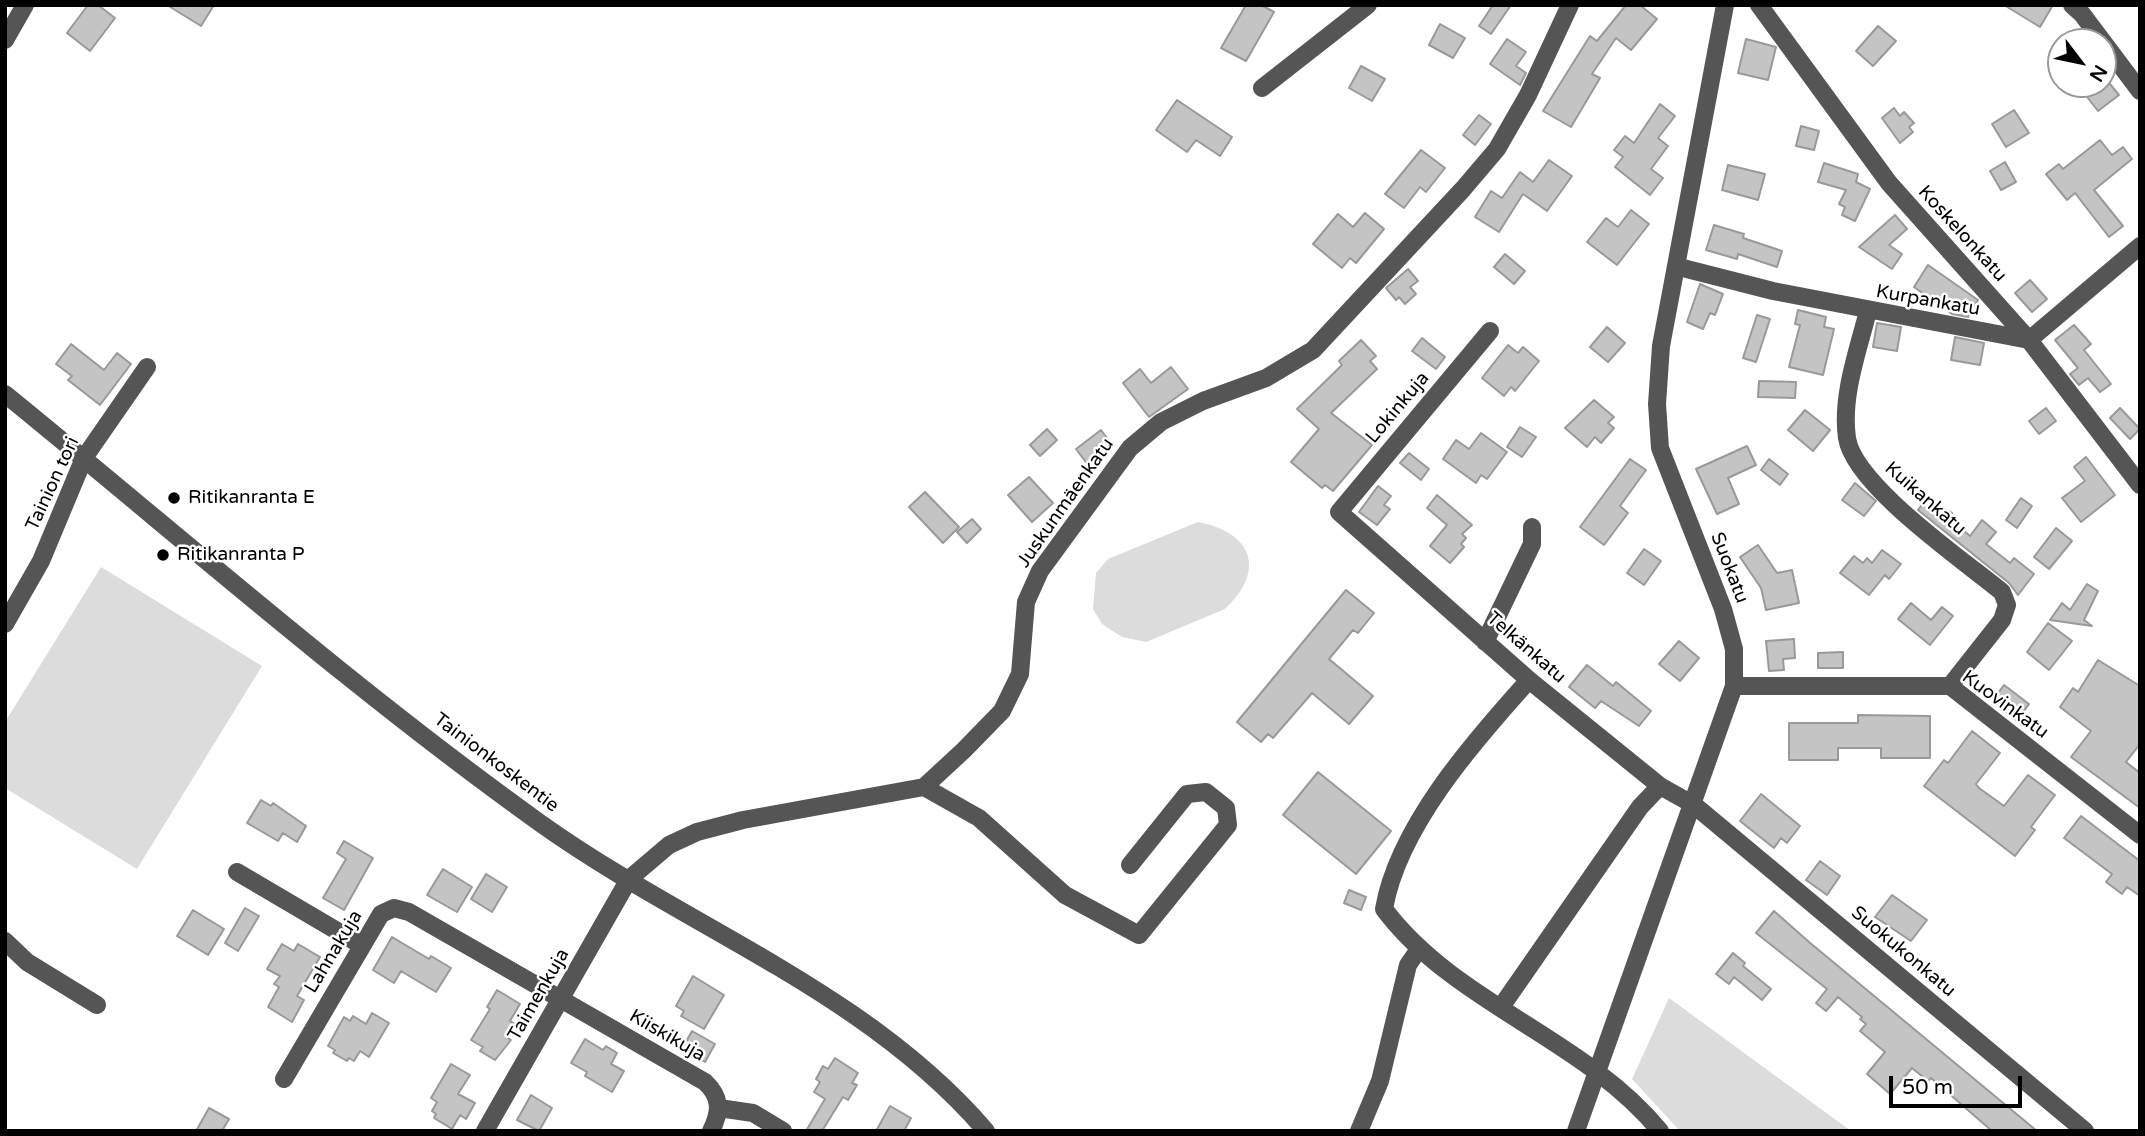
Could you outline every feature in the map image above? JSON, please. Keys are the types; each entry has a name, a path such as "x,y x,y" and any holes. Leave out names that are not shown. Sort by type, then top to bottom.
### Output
{"street":[{"path":"5,40 24,5"},
{"path":"1262,88 1368,5"},
{"name":"Juskunmäenkatu","path":"924,787 1002,710 1020,674 1026,602 1040,571 1129,448 1161,422 1203,401 1266,378 1313,350 1497,149 1528,94 1570,5"},
{"name":"Suokatu","path":"1576,1131 1694,805 1734,686 1734,649 1723,608 1660,448 1657,404 1661,346 1679,267 1725,5"},
{"name":"Koskelonkatu","path":"1759,5 1889,183 2029,340 2140,485"},
{"path":"2072,5 2082,14 2140,91"},
{"path":"2029,340 2140,246"},
{"name":"Kurpankatu","path":"1679,267 1868,311 2029,340"},
{"name":"Kuikankatu","path":"1868,311 1845,407 1847,440 1858,465 1876,489 2001,592 2007,605 2002,620 1950,686"},
{"name":"Lokinkuja","path":"1339,512 1490,331"},
{"name":"Tainion tori","path":"5,624 41,561 84,458 147,367"},
{"name":"Tainionkoskentie","path":"5,394 443,751 543,825 859,1019 903,1050 950,1092 986,1131"},
{"name":"Telkänkatu","path":"1339,512 1529,680 1660,786 1694,805"},
{"path":"1485,642 1532,544 1532,527"},
{"path":"1529,680 1461,760 1403,845 1389,879 1384,909 1419,949 1598,1072 1643,1110 1660,1131"},
{"name":"Kuovinkatu","path":"1734,686 1950,686 2140,835"},
{"path":"1501,1007 1640,807 1660,786"},
{"path":"629,880 669,845 697,832 743,820 924,787 979,818 1065,894 1139,935 1228,825 1226,808 1206,792 1187,794 1130,865"},
{"name":"Suokukonkatu","path":"1694,805 2085,1131"},
{"path":"237,872 361,945"},
{"name":"Taimenkuja","path":"485,1131 629,880"},
{"name":"Lahnakuja","path":"284,1079 361,945 381,914 394,908 409,912 561,999"},
{"path":"5,941 27,962 97,1005"},
{"path":"1359,1131 1380,1081 1408,965 1419,949"},
{"name":"Kiiskikuja","path":"561,999 705,1082 715,1091 719,1108"},
{"path":"711,1131 719,1108 753,1113 783,1131"}],"shaded area":[{"path":"1198,522 1231,534 1248,555 1246,580 1225,609 1146,642 1122,637 1102,624 1093,609 1096,573 1108,559"},
{"path":"101,567 262,666 137,869 5,788 5,722"},
{"path":"1669,998 1851,1131 1680,1131 1632,1079"}],"building":[{"path":"88,5 98,5 115,18 90,51 67,33"},
{"path":"167,5 214,5 201,26"},
{"path":"1246,5 1261,5 1274,12 1246,61 1221,48"},
{"path":"1493,5 1511,5 1491,34 1479,26"},
{"path":"1626,5 1640,5 1657,19 1631,50 1616,38 1592,74 1600,78 1571,127 1543,111 1590,36 1597,41"},
{"path":"2004,5 2053,5 2040,27"},
{"path":"1440,24 1465,38 1453,58 1429,45"},
{"path":"1878,26 1896,41 1873,66 1856,51"},
{"path":"1507,39 1526,52 1516,66 1526,73 1520,85 1490,64"},
{"path":"1746,39 1776,47 1768,80 1738,73"},
{"path":"1361,66 1385,79 1372,101 1349,88"},
{"path":"2088,98 2115,98 2098,111"},
{"path":"1177,100 1232,137 1220,156 1196,140 1187,152 1156,130"},
{"path":"1660,104 1675,116 1658,138 1668,146 1651,169 1663,178 1650,195 1615,167 1623,157 1614,150 1625,136 1634,143"},
{"path":"1894,108 1900,116 1904,112 1914,123 1909,127 1913,132 1900,143 1882,118"},
{"path":"2014,110 2029,133 2006,147 1992,124"},
{"path":"1479,115 1491,124 1475,145 1463,135"},
{"path":"1801,126 1819,131 1814,150 1796,146"},
{"path":"2100,140 2112,155 2123,147 2132,159 2094,190 2123,226 2109,237 2075,193 2067,200 2046,174 2059,164 2063,169"},
{"path":"1421,150 1445,168 1426,192 1420,187 1404,208 1385,194"},
{"path":"1549,160 1572,176 1547,211 1523,194 1499,232 1475,217 1491,191 1502,198 1520,172 1533,182"},
{"path":"2005,162 2016,182 2001,190 1990,171"},
{"path":"1824,163 1858,174 1856,182 1870,189 1855,221 1842,215 1845,207 1839,204 1846,190 1818,182"},
{"path":"1728,165 1765,174 1758,200 1722,190"},
{"path":"1631,210 1649,224 1617,265 1587,242 1606,218 1618,227"},
{"path":"1365,213 1384,229 1356,263 1350,258 1342,268 1313,244 1338,214 1353,227"},
{"path":"1895,215 1907,229 1889,245 1902,254 1892,269 1859,247"},
{"path":"1714,225 1744,234 1743,238 1782,251 1777,267 1738,254 1737,259 1706,250"},
{"path":"1505,254 1525,271 1514,284 1494,267"},
{"path":"1928,265 1978,300 1968,317 1952,314 1914,287"},
{"path":"1408,269 1418,281 1410,287 1416,294 1405,304 1399,297 1396,300 1386,288"},
{"path":"2030,280 2047,299 2032,312 2015,293"},
{"path":"1700,284 1723,294 1715,315 1710,313 1703,329 1687,322"},
{"path":"1798,310 1826,317 1824,327 1834,329 1823,375 1789,367 1800,325 1795,324"},
{"path":"1757,315 1770,319 1756,362 1743,358"},
{"path":"1877,323 1901,327 1897,351 1873,347"},
{"path":"2074,325 2091,344 2084,350 2111,384 2100,392 2088,378 2079,385 2070,374 2078,368 2055,340"},
{"path":"1607,327 1625,343 1608,362 1590,347"},
{"path":"1955,337 1984,343 1980,365 1951,360"},
{"path":"1422,338 1445,357 1436,369 1412,351"},
{"path":"1361,340 1376,356 1370,361 1377,369 1331,413 1372,445 1333,491 1325,485 1322,488 1291,462 1319,429 1297,409 1342,365 1339,361"},
{"path":"71,344 104,370 117,353 131,364 100,405 68,380 72,376 56,364"},
{"path":"1508,345 1518,353 1523,347 1539,361 1515,391 1511,387 1504,396 1482,378"},
{"path":"1171,367 1188,389 1149,417 1123,383 1140,369 1151,383"},
{"path":"1759,381 1796,382 1795,398 1758,397"},
{"path":"1594,400 1614,417 1608,423 1614,428 1601,443 1595,437 1587,447 1565,428"},
{"path":"2046,408 2056,421 2039,434 2029,421"},
{"path":"2120,408 2140,429 2130,439 2110,418"},
{"path":"1805,410 1830,430 1813,451 1788,430"},
{"path":"1520,427 1536,437 1522,457 1507,447"},
{"path":"1047,429 1057,440 1040,456 1030,445"},
{"path":"1101,430 1113,446 1088,465 1076,449"},
{"path":"1481,433 1507,452 1487,479 1481,475 1476,483 1443,459 1456,440 1469,449"},
{"path":"1747,446 1756,465 1728,478 1739,504 1717,514 1696,469"},
{"path":"1409,453 1429,469 1421,480 1400,463"},
{"path":"2086,457 2115,495 2081,522 2062,498 2085,481 2074,467"},
{"path":"1630,459 1646,470 1620,506 1628,513 1604,545 1580,527"},
{"path":"1769,459 1788,474 1780,485 1761,470"},
{"path":"1029,477 1053,503 1032,522 1008,495"},
{"path":"1855,483 1876,501 1864,516 1842,500"},
{"path":"1378,486 1391,496 1384,505 1390,509 1377,525 1359,512"},
{"path":"925,492 959,527 943,543 909,507"},
{"path":"1437,495 1472,525 1462,534 1466,538 1461,544 1464,547 1450,563 1430,546 1447,525 1427,508"},
{"path":"2021,498 2032,506 2017,528 2006,520"},
{"path":"1926,499 1952,513 1949,518 1970,536 1982,520 1996,532 1986,544 2010,563 2014,558 2034,574 2018,595 2009,583 1918,510"},
{"path":"972,519 981,529 967,543 957,532"},
{"path":"2056,528 2072,541 2049,569 2034,557"},
{"path":"1758,545 1777,573 1792,570 1799,603 1766,610 1761,588 1740,557"},
{"path":"1644,549 1661,561 1644,585 1627,573"},
{"path":"1882,550 1901,564 1889,579 1885,575 1869,595 1840,573 1854,556 1863,563 1867,558 1872,563"},
{"path":"2087,584 2098,591 2084,620 2092,626 2050,620 2062,603 2070,610"},
{"path":"1346,590 1374,613 1358,633 1353,630 1329,659 1373,696 1349,724 1312,693 1273,738 1268,734 1261,742 1237,722"},
{"path":"1911,603 1931,620 1942,607 1953,616 1930,645 1898,619"},
{"path":"2048,623 2072,641 2049,670 2027,652"},
{"path":"1794,639 1795,658 1783,659 1784,670 1769,671 1766,641"},
{"path":"1679,641 1699,658 1680,681 1659,664"},
{"path":"1843,652 1843,668 1818,668 1818,653"},
{"path":"2098,660 2140,686 2140,744 2126,762 2140,773 2140,808 2071,757 2091,731 2060,707 2073,688 2078,692"},
{"path":"1587,665 1613,686 1616,682 1651,711 1639,726 1601,701 1595,708 1569,687"},
{"path":"2004,685 2029,704 2017,721 1993,700"},
{"path":"1858,715 1930,716 1930,758 1881,758 1881,748 1838,748 1838,760 1789,760 1789,723 1858,723"},
{"path":"1972,731 2000,753 1976,784 1979,788 2004,806 2028,775 2055,795 2031,827 2035,830 2015,856 1924,786 1944,760 1948,763"},
{"path":"1318,772 1391,831 1356,874 1283,815"},
{"path":"1761,794 1800,826 1787,843 1781,838 1774,848 1740,821"},
{"path":"261,800 271,806 273,803 306,826 297,842 283,833 278,841 247,823"},
{"path":"2081,816 2140,861 2140,896 2127,887 2122,894 2106,882 2112,874 2064,838"},
{"path":"344,841 373,858 344,910 323,898 346,859 337,853"},
{"path":"1820,861 1840,876 1827,895 1806,880"},
{"path":"443,869 472,887 457,912 427,895"},
{"path":"486,874 507,887 492,912 471,899"},
{"path":"1349,890 1366,897 1361,910 1344,903"},
{"path":"1892,895 1927,920 1911,941 1875,917"},
{"path":"245,908 259,916 238,951 225,943"},
{"path":"193,910 224,929 208,955 177,936"},
{"path":"1774,911 2037,1131 1992,1131 1931,1078 1928,1081 1912,1068 1890,1094 1867,1074 1885,1052 1860,1031 1866,1024 1860,1019 1862,1017 1838,997 1826,1011 1816,1003 1827,989 1756,933"},
{"path":"392,937 429,959 431,956 451,968 436,992 401,971 394,983 373,970"},
{"path":"282,944 294,951 298,944 320,957 297,996 304,1000 292,1022 268,1007 279,987 274,984 280,976 267,969"},
{"path":"1733,953 1745,963 1743,966 1771,989 1762,1000 1734,977 1729,984 1716,974"},
{"path":"693,976 724,995 704,1029 681,1016 684,1011 676,1006"},
{"path":"497,990 520,1004 510,1021 515,1024 506,1037 511,1040 495,1060 480,1051 483,1047 471,1040 490,1009 487,1007"},
{"path":"372,1013 389,1023 369,1057 360,1051 354,1061 349,1058 347,1061 333,1053 335,1050 328,1046 344,1017 350,1021 353,1016 366,1024"},
{"path":"692,1031 715,1044 705,1062 682,1049"},
{"path":"585,1039 603,1050 606,1046 617,1053 611,1064 624,1071 612,1092 585,1076 587,1072 571,1063"},
{"path":"835,1058 858,1073 852,1083 857,1085 848,1100 843,1097 822,1131 806,1131 825,1099 814,1092 820,1082 816,1079 823,1066 828,1069"},
{"path":"451,1064 470,1075 458,1094 475,1103 466,1119 460,1115 452,1129 434,1118 436,1114 432,1111 437,1102 431,1098"},
{"path":"531,1095 552,1108 539,1131 517,1120"},
{"path":"890,1106 911,1118 904,1131 876,1131"},
{"path":"209,1108 229,1119 222,1131 196,1131"}],"place":[{"name":"Ritikanranta E","path":"174,498"},
{"name":"Ritikanranta P","path":"163,555"}]}
